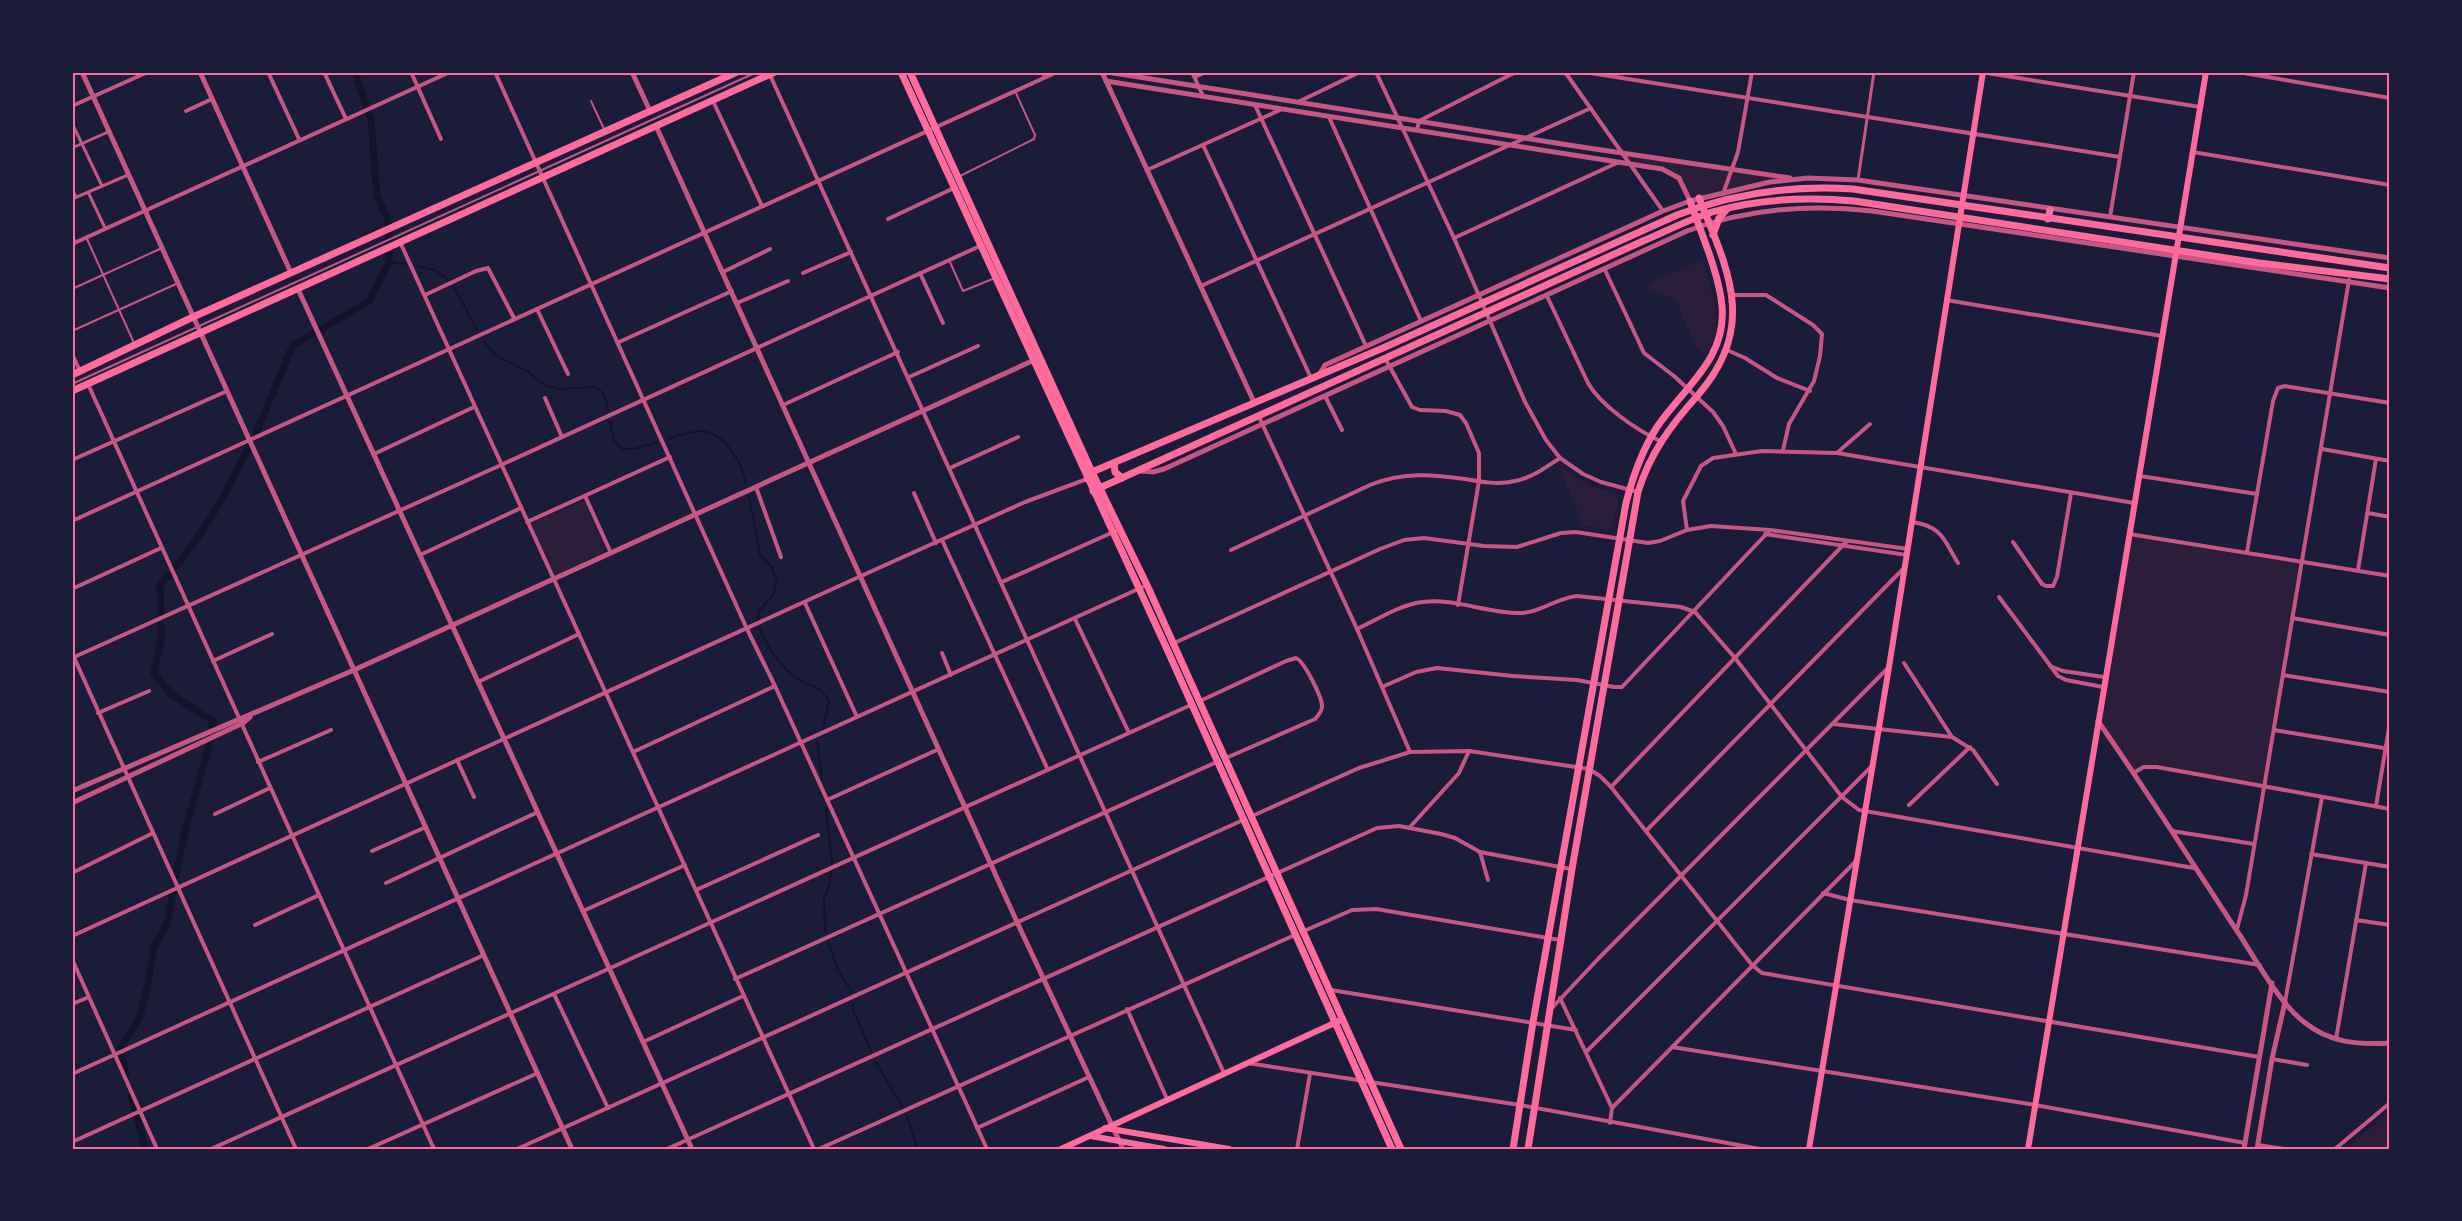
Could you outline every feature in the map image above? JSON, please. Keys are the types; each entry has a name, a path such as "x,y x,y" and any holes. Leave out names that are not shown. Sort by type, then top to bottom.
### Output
{"main road":[{"path":"72,391 199,330 380,252 539,171 605,131 737,72"},
{"path":"901,72 959,176 1092,472 1096,490 1112,533 1138,589 1199,701 1221,760"},
{"path":"910,72 954,188 1032,361 1087,479 1120,529 1147,585 1192,705 1221,760 1273,875 1303,931 1401,1149"},
{"path":"1809,1149 1879,730 1982,72"},
{"path":"2028,1149 2097,719 2206,72"},
{"path":"72,375 395,226 656,126 773,74"},
{"path":"1087,479 1092,472 1319,375 1700,202 1785,190 1833,188 1891,194 2178,237 2252,243 2390,268"},
{"path":"1096,490 1259,417 1388,363 1486,313 1696,218 1727,209 1779,201 1827,199 1866,202 2349,279 2390,279"},
{"path":"1700,202 1705,215 1714,222"},
{"path":"1513,1149 1533,1022 1629,490 1651,437 1712,357 1720,338 1723,307 1718,285 1691,205"},
{"path":"1528,1149 1560,940 1638,492 1660,441 1712,377 1727,351 1732,327 1732,295 1713,235 1714,222 1727,209"},
{"path":"2048,219 2050,210"},
{"path":"1114,463 1116,472 1122,478"},
{"path":"1273,875 1295,935 1392,1149"},
{"path":"1113,1128 1167,1099 1343,1018"},
{"path":"1060,1149 1105,1128 1113,1128 1229,1149"},
{"path":"1090,1136 1164,1149"}],"street":[{"path":"82,72 572,1149"},
{"path":"72,106 148,72"},
{"path":"200,72 291,273"},
{"path":"268,72 299,140"},
{"path":"324,72 346,119"},
{"path":"411,72 441,139"},
{"path":"72,234 74,243 450,72"},
{"path":"495,72 747,629 987,1149"},
{"path":"632,72 650,111"},
{"path":"72,521 1057,72"},
{"path":"1102,72 1254,402"},
{"path":"1107,72 1733,170 1798,179 1858,180 2179,228 2252,243 2390,258"},
{"path":"1192,72 1203,96"},
{"path":"1195,77 1206,72"},
{"path":"1297,102 1360,72"},
{"path":"1376,72 1454,238 1535,422 1560,458 1591,478 1638,492"},
{"path":"1419,121 1516,72"},
{"path":"1565,72 1663,211"},
{"path":"1584,72 2120,157"},
{"path":"1714,222 1733,170 1752,72"},
{"path":"1858,180 1874,72"},
{"path":"1982,72 2199,107"},
{"path":"2110,218 2134,72"},
{"path":"2238,72 2390,98"},
{"path":"773,74 819,182 1224,1073"},
{"path":"1106,81 1662,169 1675,174 1682,183 1691,205 1663,211 1366,346 1325,365 1319,375"},
{"path":"186,111 212,99"},
{"path":"713,101 762,206"},
{"path":"1255,105 1366,346"},
{"path":"1200,286 1591,108"},
{"path":"1147,170 1282,109"},
{"path":"1329,117 1421,321"},
{"path":"1418,130 1419,121"},
{"path":"72,123 102,186"},
{"path":"656,126 1017,922 1123,1149"},
{"path":"72,148 108,132"},
{"path":"1203,145 1311,378"},
{"path":"2192,152 2390,184"},
{"path":"1454,238 1619,162"},
{"path":"72,189 74,198 128,174"},
{"path":"1700,202 1725,191 1798,179"},
{"path":"888,219 954,188"},
{"path":"88,192 105,228"},
{"path":"1141,471 1159,471 1326,396 1388,363 1490,321 1714,222 1769,211 1820,207 1872,211 2175,253"},
{"path":"398,243 425,295 474,407 814,1149"},
{"path":"296,1149 73,656 301,556 980,246"},
{"path":"723,272 770,249"},
{"path":"803,273 851,252"},
{"path":"2236,930 2246,895 2349,279 2354,263"},
{"path":"425,295 485,268 493,274 514,318"},
{"path":"1605,270 1640,348 1648,358 1689,390 1718,418 1736,454"},
{"path":"920,273 943,323"},
{"path":"2349,279 2390,288"},
{"path":"737,303 788,281"},
{"path":"298,289 692,1149"},
{"path":"619,342 732,291"},
{"path":"1732,295 1766,295 1820,332 1821,349 1810,391 1792,418 1783,450"},
{"path":"1547,296 1592,390 1608,406 1660,441"},
{"path":"1946,300 2162,336"},
{"path":"537,309 568,374"},
{"path":"909,377 978,346"},
{"path":"1727,351 1745,358 1777,378 1810,391"},
{"path":"782,406 898,352"},
{"path":"72,354 80,372"},
{"path":"72,803 128,778 253,715 1032,361"},
{"path":"1388,363 1412,407 1419,410 1454,412 1464,419 1479,453 1479,481 1458,605"},
{"path":"88,384 112,442 242,721 258,762 434,1149"},
{"path":"2247,552 2276,391 2282,386 2390,403"},
{"path":"72,460 227,391"},
{"path":"1326,396 1342,430"},
{"path":"545,398 562,437"},
{"path":"374,454 474,407"},
{"path":"1259,417 1357,629 1410,752"},
{"path":"1837,453 1870,424"},
{"path":"950,468 1018,437"},
{"path":"2322,449 2390,461"},
{"path":"1688,530 1683,501 1697,472 1708,460 1736,454 1783,450 1837,453 2134,503"},
{"path":"527,522 670,457"},
{"path":"1231,550 1370,484 1397,476 1425,474 1503,483 1523,479 1560,458"},
{"path":"2358,570 2376,459"},
{"path":"2139,475 2257,494"},
{"path":"72,936 1025,502 1087,479"},
{"path":"756,487 781,557"},
{"path":"2013,542 2042,584 2053,586 2057,577 2071,493"},
{"path":"914,494 936,543"},
{"path":"585,495 611,553"},
{"path":"420,555 521,508"},
{"path":"2367,513 2390,517"},
{"path":"1912,522 1934,527 1958,563"},
{"path":"1169,645 1404,540 1435,538 1517,547 1570,532 1585,532 1629,541 1654,542 1688,530 1711,526 1770,530 1907,552"},
{"path":"1002,582 1120,529"},
{"path":"1382,687 1416,672 1437,668 1595,683 1616,688 1624,685 1770,530"},
{"path":"1759,531 1766,535 1843,546 1907,552"},
{"path":"2128,534 2390,576"},
{"path":"942,540 1048,770"},
{"path":"1611,787 1847,541"},
{"path":"72,589 161,548"},
{"path":"1647,830 1905,566"},
{"path":"72,1074 345,952 1147,585"},
{"path":"1357,629 1412,604 1428,602 1518,613 1535,611 1571,596 1674,605 1695,612 1736,658 1842,797 1855,808 1864,812 2194,868"},
{"path":"1999,597 2048,665 2061,678 2103,687"},
{"path":"805,603 857,717"},
{"path":"2292,618 2390,635"},
{"path":"1075,619 1129,733"},
{"path":"213,661 272,634"},
{"path":"478,682 579,634"},
{"path":"942,653 951,675"},
{"path":"211,1149 712,924 853,857 1286,661 1296,658 1303,663 1322,703 1320,713 1315,719 735,979"},
{"path":"1904,663 1952,737"},
{"path":"2048,665 2063,671 2104,677"},
{"path":"1549,1011 1889,666"},
{"path":"2283,675 2390,692"},
{"path":"633,752 775,686"},
{"path":"98,713 149,691"},
{"path":"2097,719 2194,868 2285,1002 2301,1021 2317,1032 2336,1039 2365,1045 2390,1043"},
{"path":"72,791 242,721"},
{"path":"2376,806 2388,749 2390,722"},
{"path":"1833,724 1952,737 1970,747 1997,784"},
{"path":"258,762 331,730"},
{"path":"2274,730 2388,749"},
{"path":"1909,805 1970,747"},
{"path":"827,801 939,749"},
{"path":"1410,828 1459,773 1469,751"},
{"path":"517,1149 1359,768 1410,752 1469,751 1589,769 1611,787 1752,965 1765,974 2260,1057"},
{"path":"457,760 474,797"},
{"path":"1586,1052 1873,766"},
{"path":"2133,773 2144,767 2157,767 2390,809"},
{"path":"215,814 270,788"},
{"path":"2284,1149 2258,1147 2272,1059 2285,1002 2322,797"},
{"path":"386,883 538,812"},
{"path":"667,1149 1377,828 1390,826 1410,828 1450,836 1480,852 1572,869"},
{"path":"372,851 426,827"},
{"path":"2170,831 2254,844"},
{"path":"72,873 153,833"},
{"path":"696,890 818,835"},
{"path":"1480,852 1488,880"},
{"path":"2312,854 2390,867"},
{"path":"1612,1108 1857,859"},
{"path":"2336,1039 2366,863"},
{"path":"583,911 685,865"},
{"path":"1823,893 1850,900 2009,924 2062,935 2260,965"},
{"path":"255,925 319,895"},
{"path":"819,1149 1126,1009 1344,913 1366,908 1560,940"},
{"path":"2356,920 2390,926"},
{"path":"72,1142 484,956"},
{"path":"72,959 157,1149"},
{"path":"1672,1047 2035,1105 2244,1146 2272,983"},
{"path":"1329,990 1575,1030"},
{"path":"554,994 608,1108"},
{"path":"643,1042 743,996"},
{"path":"72,1004 89,997"},
{"path":"1560,998 1612,1108 1610,1123"},
{"path":"1126,1009 1167,1099"},
{"path":"2272,1059 2307,1065"},
{"path":"1246,1063 1361,1083 1520,1105 1760,1149"},
{"path":"368,1149 538,1073"},
{"path":"1297,1149 1310,1074"},
{"path":"977,1128 1089,1077"},
{"path":"2335,1149 2390,1103"}],"lane":[{"path":"72,384 199,330 396,235 757,72"},
{"path":"1042,72 1044,78"},
{"path":"959,176 1034,139 1035,135 1015,92"},
{"path":"591,101 605,131"},
{"path":"86,237 135,345"},
{"path":"72,289 162,248"},
{"path":"949,260 963,291 995,278"},
{"path":"72,331 177,283"}],"shaded area":[{"path":"1623,153 1732,170 1724,191 1690,201 1675,174 1630,164"},
{"path":"1734,171 1785,179 1726,190"},
{"path":"1702,260 1716,309 1715,334 1705,357 1695,346 1676,300 1649,289 1648,283"},
{"path":"1559,467 1591,486 1617,494 1619,501 1612,528 1605,530 1583,525"},
{"path":"584,500 606,551 555,575 531,523"},
{"path":"2130,536 2304,562 2266,788 2141,767 2132,771 2100,721"},
{"path":"2390,1110 2390,1149 2347,1149"}],"waterway":[{"path":"322,329 369,301 389,262 388,219 377,196 371,120 355,72"},
{"path":"389,262 405,264"},
{"path":"417,266 435,270 447,279"},
{"path":"454,287 477,330"},
{"path":"256,433 293,345 315,333"},
{"path":"483,340 495,355 527,371 546,386 560,389 595,387 603,393 609,410"},
{"path":"610,421 614,441 623,449 634,449 657,442"},
{"path":"668,439 700,431 717,436 736,458 746,484"},
{"path":"175,567 216,509 249,446"},
{"path":"749,496 760,555 771,566 777,581 773,595 759,611 758,620"},
{"path":"161,613 160,585 168,576"},
{"path":"161,625 162,635 154,673 172,695 213,721 212,726"},
{"path":"760,627 768,646 786,669 796,678 820,690 829,701 823,728"},
{"path":"817,741 822,780"},
{"path":"176,876 185,831 210,742"},
{"path":"825,932 824,898 830,883 832,860 826,808"},
{"path":"121,1046 139,1019 154,947 167,924 173,892"},
{"path":"828,942 838,970 852,992"},
{"path":"853,1003 853,1010 871,1051"},
{"path":"123,1057 126,1075"},
{"path":"875,1061 902,1106"},
{"path":"132,1097 134,1108"},
{"path":"907,1116 918,1149"},
{"path":"137,1118 145,1149"}]}
